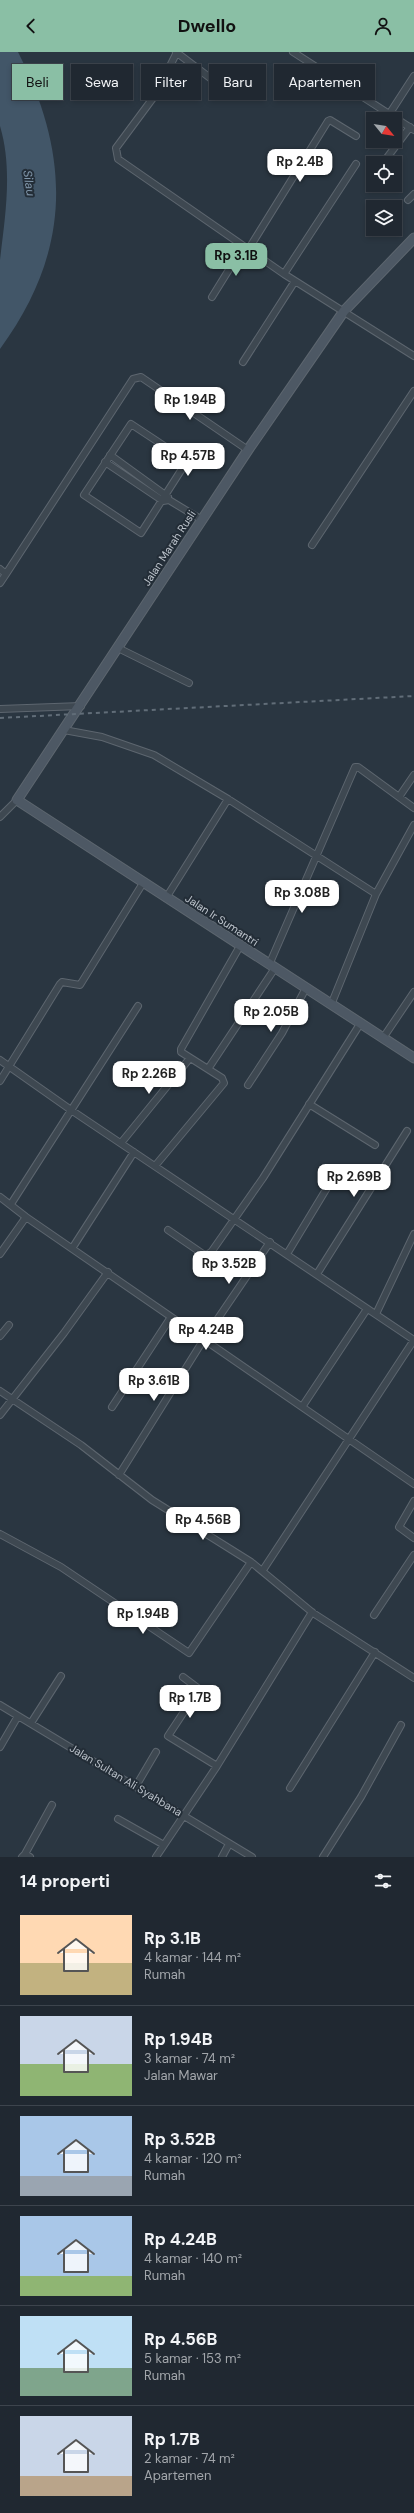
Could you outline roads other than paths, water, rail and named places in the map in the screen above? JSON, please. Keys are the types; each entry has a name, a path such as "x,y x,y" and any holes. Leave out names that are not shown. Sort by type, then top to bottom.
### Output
{"main road":[{"name":"Jalan Marah Rusli","path":"17,800 248,450 344,311 414,238"},
{"name":"Jalan Ir Sumantri","path":"17,800 414,1058"}],"street":[{"path":"209,77 177,52 156,94 144,114 116,148 116,154 124,163 284,274 414,356"},
{"path":"292,52 300,54 388,112"},
{"path":"391,112 414,77"},
{"path":"212,297 246,248 328,121 330,120 356,136"},
{"path":"389,156 412,128 402,121"},
{"path":"284,274 356,164"},
{"path":"408,200 414,194"},
{"path":"243,362 295,281"},
{"path":"0,583 133,379 141,377 248,450"},
{"path":"312,545 414,391"},
{"path":"130,424 186,459 187,462 166,498 141,533 85,496 84,492 110,455 130,424"},
{"path":"110,455 166,498"},
{"path":"105,462 202,520"},
{"path":"0,570 6,574"},
{"path":"118,648 189,683"},
{"path":"0,709 80,706"},
{"path":"64,730 102,737 154,755 318,855 376,894"},
{"path":"208,1069 272,966 355,767 358,767 414,808"},
{"path":"399,797 414,775"},
{"path":"166,898 228,799"},
{"path":"0,817 17,800"},
{"path":"331,1005 376,894 414,824"},
{"path":"0,1081 61,982 80,985 143,883"},
{"path":"155,1166 224,1084 222,1078 190,1058 181,1049 240,946"},
{"path":"248,1085 282,1033 306,988"},
{"path":"383,1038 414,992"},
{"path":"11,1204 138,1006"},
{"path":"168,1230 207,1255 235,1219 360,1024"},
{"path":"121,1143 190,1058"},
{"path":"0,1060 71,1110 414,1340 262,1570"},
{"path":"309,1104 375,1145"},
{"path":"317,1274 407,1131"},
{"path":"73,1247 134,1152"},
{"path":"287,1254 333,1178"},
{"path":"0,1197 26,1217 73,1247 171,1317 414,1484"},
{"path":"0,1254 26,1217"},
{"path":"376,1314 414,1234"},
{"path":"119,1475 204,1339 270,1242"},
{"path":"0,1415 11,1398 64,1333 108,1272"},
{"path":"302,1406 367,1308"},
{"path":"112,1407 171,1317"},
{"path":"0,1336 9,1325"},
{"path":"0,1391 81,1445 152,1500 251,1562 312,1612 414,1678"},
{"path":"414,1501 399,1527 414,1538"},
{"path":"0,1534 61,1567 188,1653 251,1562"},
{"path":"374,1615 414,1555"},
{"path":"156,1857 217,1766 312,1612"},
{"path":"290,1788 375,1652"},
{"path":"31,1723 61,1676"},
{"path":"183,1677 199,1689 168,1736 217,1766"},
{"name":"Jalan Sultan Ali Syahbana","path":"0,1705 252,1857"},
{"path":"0,1747 18,1716"},
{"path":"323,1857 361,1797 401,1725"},
{"path":"136,1786 156,1752"},
{"path":"26,1856 52,1805"},
{"path":"118,1819 164,1845"},
{"path":"222,1857 230,1844"}],"water":[{"name":"Silau","path":"0,52 18,52 24,64 12,64 12,100 39,100 48,129 55,167 56,204 51,240 40,277 23,313 0,349 0,260 6,210 7,176 4,143 0,126"}],"railway":[{"path":"0,718 414,696"}]}
